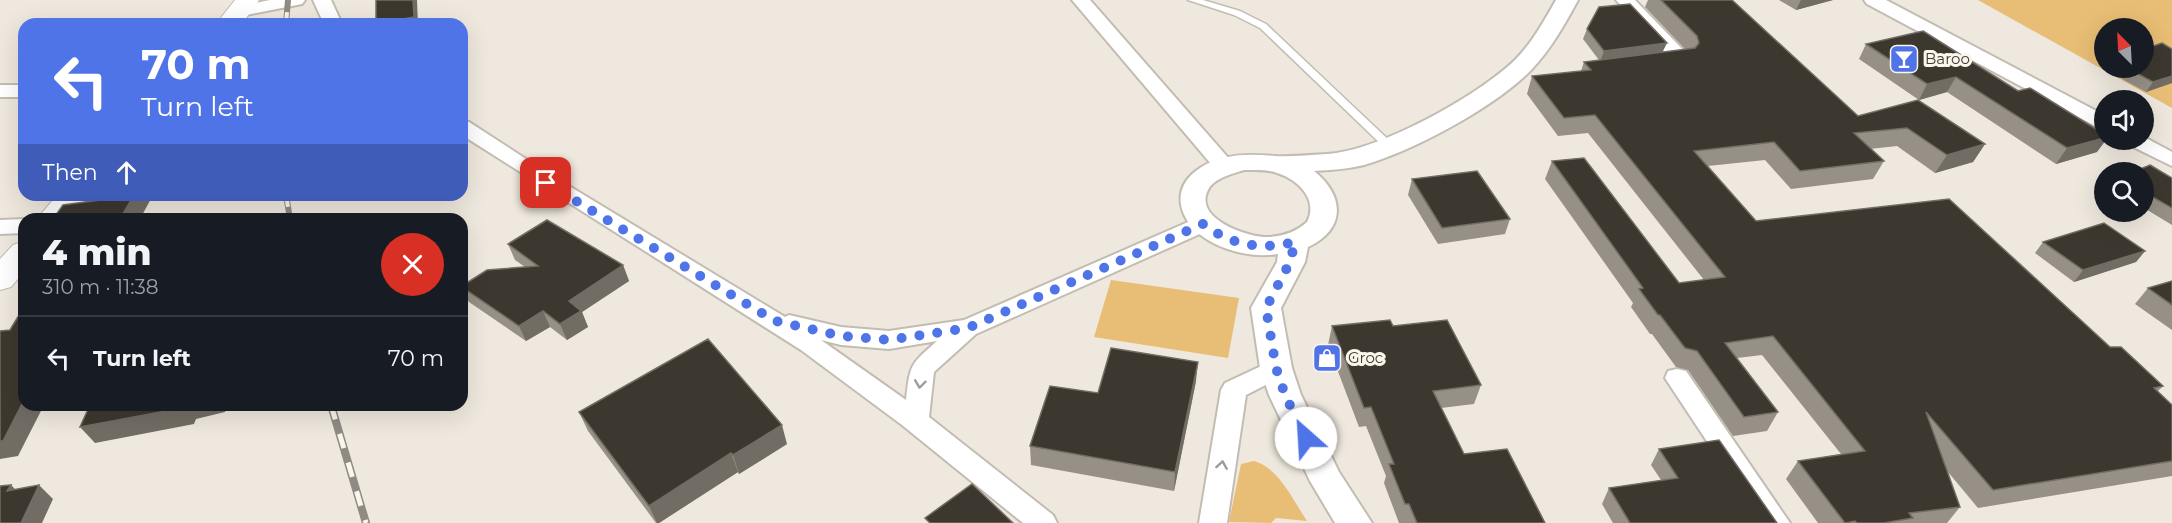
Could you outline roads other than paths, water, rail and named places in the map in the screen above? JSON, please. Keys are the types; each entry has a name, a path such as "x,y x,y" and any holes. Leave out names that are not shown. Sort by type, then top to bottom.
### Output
{"main road":[{"path":"58,213 68,201"},
{"path":"0,279 18,259"}],"street":[{"path":"239,12 296,0"},
{"path":"322,0 329,18"},
{"path":"1081,0 1224,166"},
{"path":"1277,164 1308,179 1319,189 1324,201 1325,213 1320,225 1310,235 1295,242 1277,246 1256,247 1235,243 1217,235 1203,224 1194,211 1192,197 1197,184 1208,173 1224,166 1250,162 1277,164 1355,159 1389,146 1454,113 1522,67 1550,32 1567,0"},
{"path":"1625,0 1681,59 1649,63"},
{"path":"1873,0 2094,118"},
{"path":"0,91 18,91"},
{"path":"468,130 528,171 775,321 916,419 1043,523"},
{"path":"2153,150 2172,160"},
{"path":"1324,201 1355,159"},
{"path":"775,321 841,336 889,340 968,328 1203,224"},
{"path":"0,227 18,226"},
{"path":"1295,242 1290,262 1266,308 1276,368 1285,395 1327,481 1354,523"},
{"path":"916,419 922,368 968,328"},
{"path":"1213,523 1234,390 1276,368"},
{"path":"1677,378 1776,523"}],"lane":[{"path":"1193,0 1237,13 1263,26 1389,146"}],"railway":[{"path":"286,18 288,0"},
{"path":"287,201 289,213"},
{"path":"333,411 366,523"}],"place":[{"name":"Baroo","path":"1904,59"},
{"name":"Groc","path":"1327,358"}]}
